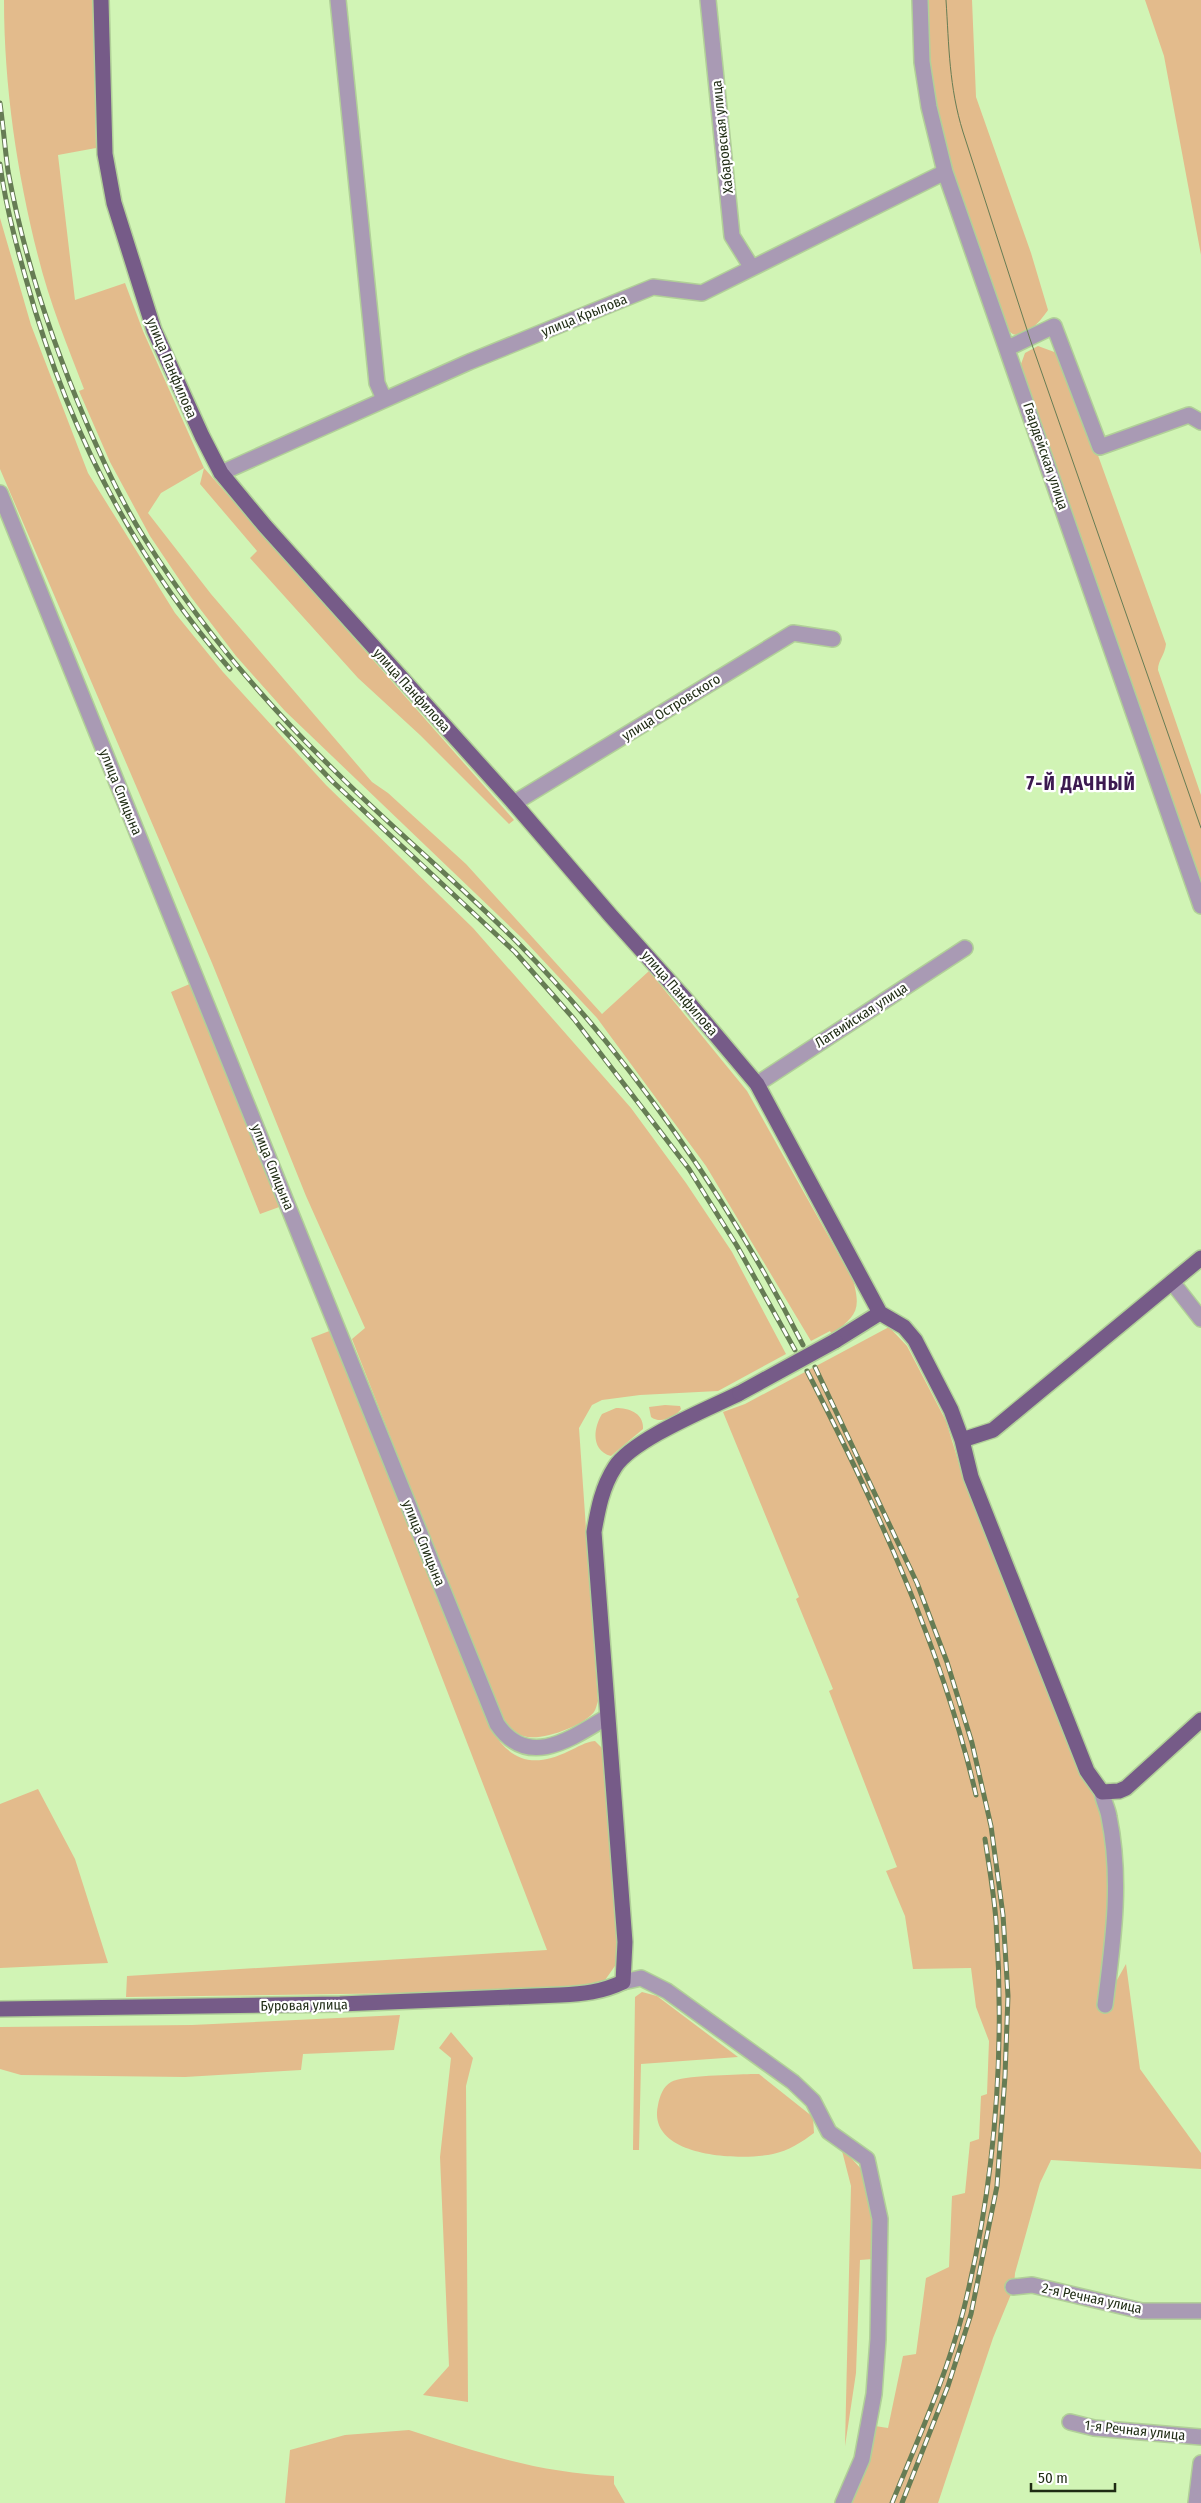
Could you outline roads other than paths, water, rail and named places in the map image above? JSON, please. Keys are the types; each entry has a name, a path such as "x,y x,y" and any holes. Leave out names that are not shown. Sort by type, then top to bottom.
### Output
{"main road":[{"name":"улица Панфилова","path":"101,0 106,154 114,203 154,330 202,436 221,473 278,540 514,803 757,1084 880,1313"},
{"path":"962,1440 993,1430 1201,1258"},
{"path":"623,1982 625,1942 594,1532 605,1486 616,1465 638,1446 835,1341 880,1313 904,1327 914,1340 951,1410 962,1440 971,1478 1061,1707 1087,1771 1102,1792 1119,1791 1126,1788 1201,1720"},
{"name":"Буровая улица","path":"0,2009 340,2004 576,1994 606,1990 623,1982"}],"street":[{"path":"338,0 378,383 384,399"},
{"name":"Хабаровская улица","path":"708,0 732,236 752,268"},
{"name":"Гвардейская улица","path":"920,0 922,62 929,107 945,172 1008,348 1201,906"},
{"name":"улица Крылова","path":"221,473 384,399 653,287 702,293 945,172"},
{"path":"1008,348 1054,326 1100,447 1189,415 1201,422"},
{"name":"улица Спицына","path":"0,493 497,1724 507,1739 524,1746 539,1747 560,1744 607,1717"},
{"name":"улица Островского","path":"514,803 793,633 833,639"},
{"name":"Латвийская улица","path":"757,1084 964,948"},
{"path":"1172,1282 1201,1318"},
{"path":"1102,1792 1109,1815 1113,1843 1116,1904 1105,2005"},
{"path":"623,1982 641,1978 667,1991 773,2066 813,2101 829,2132 867,2159 880,2219 878,2339 874,2394 862,2459 843,2503"},
{"name":"2-я Речная улица","path":"1013,2287 1032,2285 1142,2310 1201,2311"},
{"name":"1-я Речная улица","path":"1070,2422 1094,2428 1201,2437"},
{"path":"1196,2503 1201,2463"}],"tram line":[{"path":"946,0 952,83 963,132 1030,339 1201,828"}],"railway":[{"path":"0,103 8,171 22,236 40,299 62,362 87,424 121,497 145,539 210,632 284,719 359,795 519,944 600,1035 676,1134 711,1186 744,1238 803,1345"},
{"path":"0,164 14,236 42,332 82,435 106,485 133,534 162,580 195,626 230,669"},
{"path":"278,724 332,781 515,952 574,1019 689,1169 737,1246 795,1350"},
{"path":"815,1367 917,1583 947,1662 972,1743 991,1826 1003,1915 1008,1996 1005,2076 997,2186 971,2314 948,2386 902,2503"},
{"path":"807,1371 858,1473 905,1578 945,1686 962,1740 976,1795"},
{"path":"892,2503 931,2407 957,2333 975,2261 990,2165 995,2116 999,2018 995,1911 985,1839"}],"district":[{"name":"7-Й ДАЧНЫЙ","path":"1081,783"}]}
